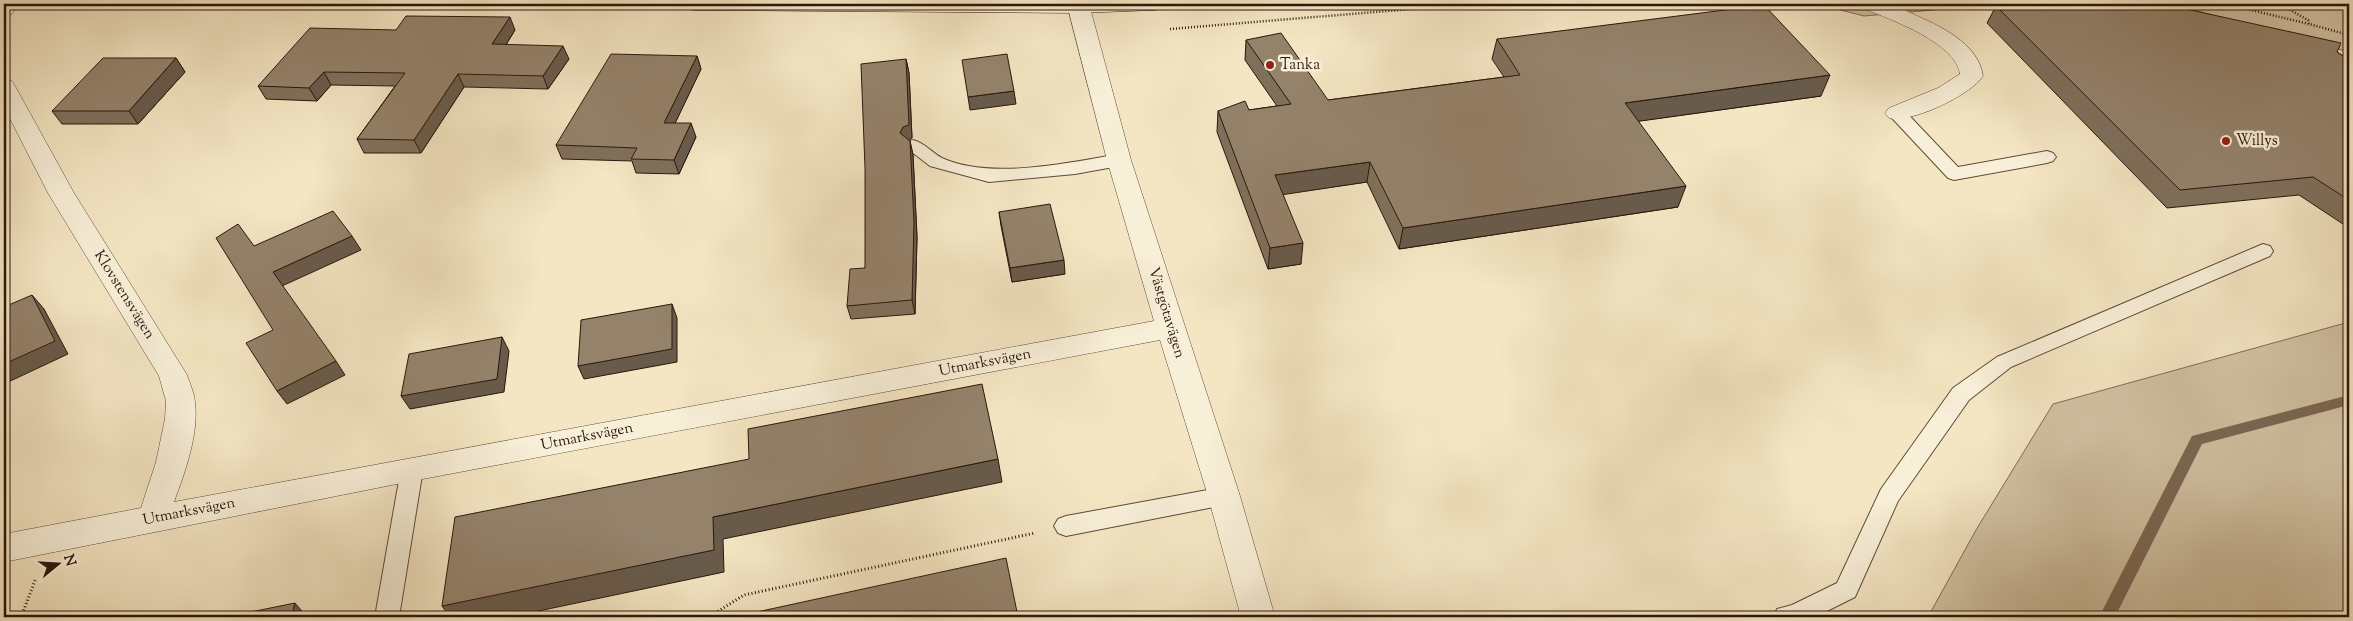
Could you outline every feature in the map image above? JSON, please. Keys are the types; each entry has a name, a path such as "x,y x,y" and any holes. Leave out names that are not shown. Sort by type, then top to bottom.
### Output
{"street":[{"path":"4,9 7,4"},
{"path":"694,4 1154,4"},
{"path":"1873,4 1929,30 1959,52 1969,62 1972,76 1951,91 1897,113"},
{"path":"1910,4 1929,30"},
{"name":"Västgötavägen","path":"1079,5 1085,36 1119,160 1224,496 1258,617"},
{"name":"Klovstensvägen","path":"4,86 61,193 173,375 181,403 168,477 153,518"},
{"name":"Utmarksvägen","path":"4,548 412,469 1170,328"}],"lane":[{"path":"1897,113 1954,174 2047,157"},
{"path":"913,146 936,162 989,176 1075,168 1119,160"},
{"path":"1786,617 1796,615 1846,590 1889,496 1961,394 1975,383 2004,362 2263,251"},
{"path":"387,617 412,469"},
{"path":"1066,526 1224,496"}],"path":[{"path":"1164,29 1472,4"},
{"path":"2226,4 2310,24 2349,36"},
{"path":"2280,4 2308,20 2310,24"},
{"path":"709,617 744,595 1066,526"}],"shaded area":[{"path":"1817,4 2002,4 1864,16"},
{"path":"2172,4 2349,4 2349,52"},
{"path":"2349,322 2349,617 1928,617 1976,530 2053,404"}],"building":[{"name":"Willys","path":"2018,4 2163,4 2341,43 2337,52 2349,60 2349,200 2313,177 2180,190 1996,6"},
{"path":"1764,5 1830,75 1625,103 1686,186 1403,228 1370,162 1275,175 1303,243 1270,248 1218,111 1245,101 1249,110 1291,104 1246,40 1281,33 1328,100 1520,75 1497,39"},
{"path":"406,16 510,17 492,44 563,46 543,76 458,74 414,140 357,139 405,73 324,72 309,88 258,86 310,28 396,30"},
{"path":"611,54 697,56 664,123 691,123 674,160 631,159 637,148 556,145"},
{"path":"1007,54 1014,91 968,97 962,60"},
{"path":"103,58 176,58 129,111 52,111"},
{"path":"906,59 909,125 903,127 900,133 910,141 914,223 912,300 847,306 850,269 865,268 865,168 861,64"},
{"path":"1050,204 1064,260 1010,268 999,212"},
{"path":"333,211 352,236 273,272 336,361 277,391 246,343 273,330 216,238 238,224 254,246"},
{"path":"32,295 55,341 4,364 4,307"},
{"path":"672,304 672,349 578,366 581,320"},
{"path":"502,337 497,379 401,396 409,354"},
{"path":"982,384 998,459 713,517 714,550 442,606 455,517 749,459 748,429"},
{"path":"1006,558 1018,617 743,617 743,615"},
{"path":"295,603 291,617 226,617"}],"waterway":[{"path":"2107,617 2197,440 2349,400"}],"place":[{"name":"Tanka","path":"1270,65"},
{"name":"Willys","path":"2226,141"}]}
